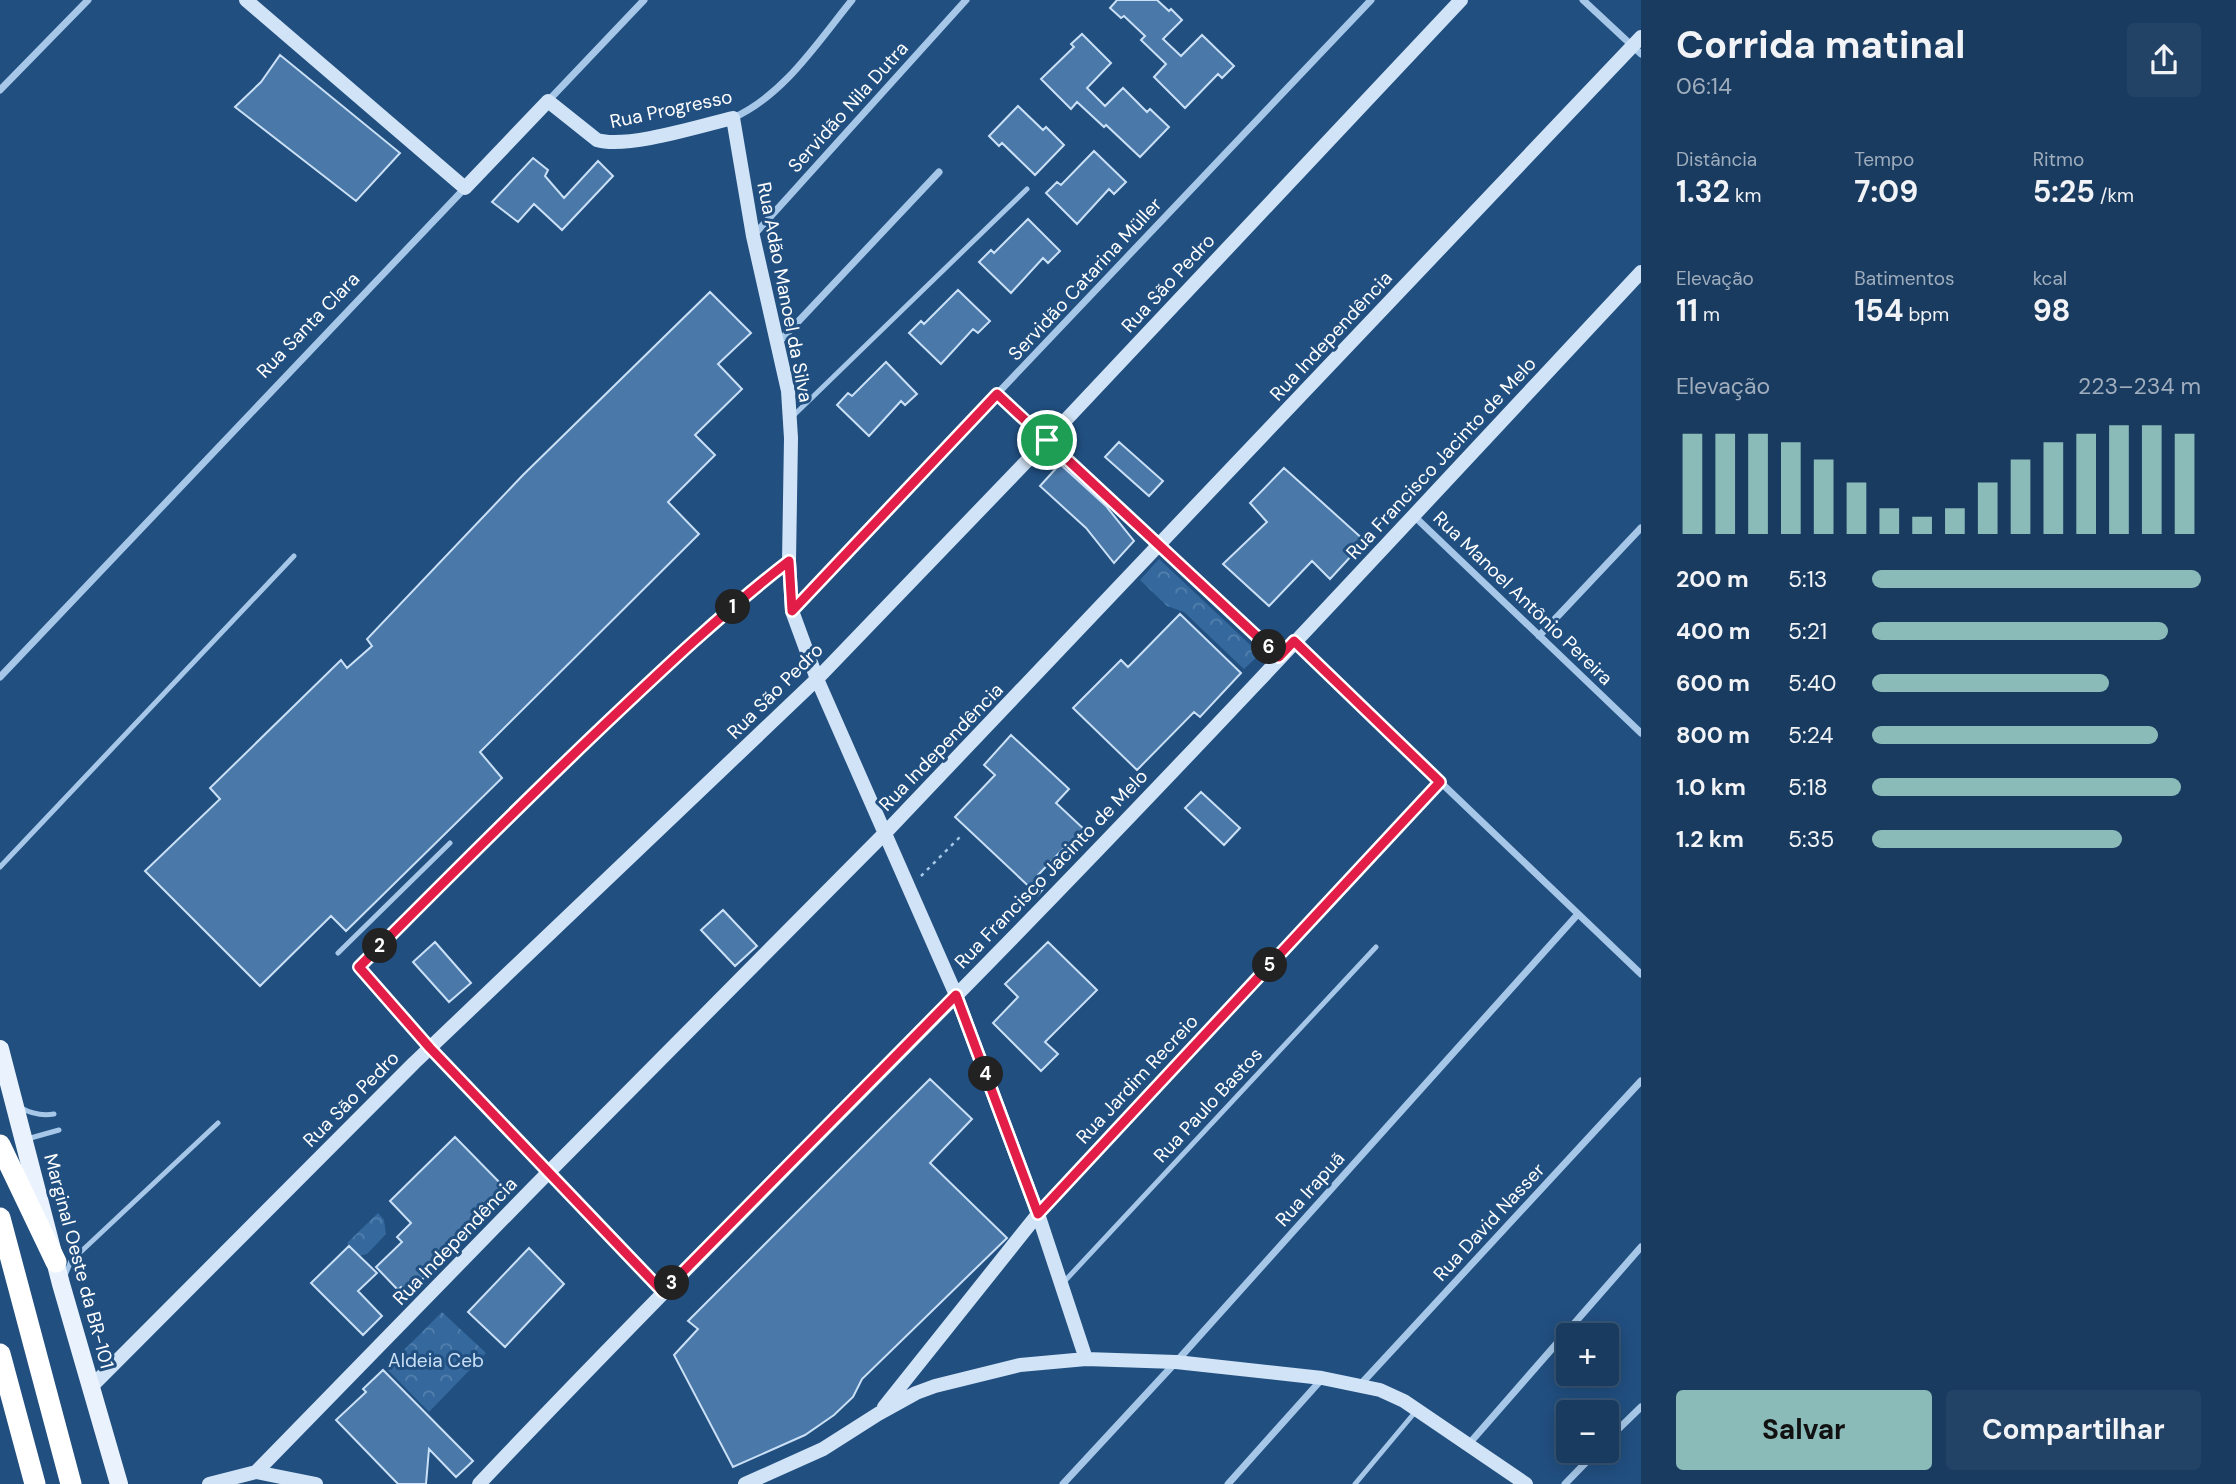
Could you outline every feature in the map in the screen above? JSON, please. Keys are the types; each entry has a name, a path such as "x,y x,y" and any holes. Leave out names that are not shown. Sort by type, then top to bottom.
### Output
{"highway":[{"path":"0,1145 56,1262"},
{"path":"0,1218 71,1484"},
{"path":"0,1354 35,1484"}],"main road":[{"name":"Marginal Oeste da BR-101","path":"0,1049 61,1284 119,1484"}],"street":[{"path":"0,90 88,0"},
{"path":"246,0 465,188"},
{"name":"Rua Santa Clara","path":"0,677 644,0"},
{"name":"Rua Progresso","path":"548,101 597,140 617,144 733,118 752,108 782,84 852,0"},
{"name":"Servidão Nila Dutra","path":"753,236 966,0"},
{"name":"Servidão Catarina Müller","path":"792,611 1371,0"},
{"name":"Rua São Pedro","path":"92,1386 430,1048 817,678 1047,440 1461,0"},
{"path":"1583,0 1638,46"},
{"name":"Rua Independência","path":"256,1472 886,832 1638,46"},
{"name":"Rua Adão Manoel da Silva","path":"733,118 753,236 788,391 792,611 817,678 956,995 1038,1214 1086,1359"},
{"path":"778,343 939,172"},
{"name":"Rua Francisco Jacinto de Melo","path":"479,1484 663,1292 956,995 1413,516 1641,272"},
{"path":"997,394 1279,657"},
{"name":"Rua Manoel Antônio Pereira","path":"1413,516 1641,733"},
{"path":"1539,636 1641,528"},
{"path":"1294,641 1641,974"},
{"name":"Rua Jardim Recreio","path":"878,1414 1038,1214 1440,782"},
{"name":"Rua Irapuã","path":"1063,1484 1578,914"},
{"path":"359,967 430,1048 663,1292"},
{"name":"Rua David Nasser","path":"1360,1385 1641,1081"},
{"path":"1468,1446 1641,1247"},
{"path":"745,1484 822,1449 916,1393 943,1383 1041,1361 1086,1359 1176,1362 1322,1378 1360,1385 1392,1395 1526,1484"},
{"path":"1228,1484 1322,1378"},
{"path":"1619,1428 1641,1407"},
{"path":"1565,1484 1585,1463"},
{"path":"209,1484 256,1472 316,1484"}],"lane":[{"path":"789,420 1027,189"},
{"path":"0,867 294,556"},
{"path":"359,967 523,803 648,684 755,587 789,561"},
{"path":"338,953 450,843"},
{"name":"Rua Paulo Bastos","path":"1062,1284 1376,947"},
{"path":"15,1105 30,1113 45,1116 54,1114"},
{"path":"61,1284 71,1261 218,1123"},
{"path":"24,1140 59,1130"},
{"path":"1355,1484 1417,1410"}],"path":[{"path":"909,887 961,836"}],"green space":[{"path":"1159,559 1260,654 1244,669 1184,612 1167,606 1140,580"},
{"path":"378,1213 384,1220 386,1234 367,1254 359,1256 347,1243"},
{"name":"Aldeia Ceb","path":"442,1312 486,1353 429,1412 386,1368"}],"building":[{"path":"1117,0 1157,0 1182,20 1163,39 1181,56 1202,35 1234,66 1222,78 1218,74 1185,108 1154,77 1166,64 1141,40 1145,36 1124,16 1121,18 1110,8"},
{"path":"1082,34 1111,63 1087,88 1105,106 1123,88 1147,112 1150,109 1169,127 1140,157 1077,102 1071,109 1041,79 1074,47 1071,44"},
{"path":"280,55 400,153 356,201 235,107 261,82"},
{"path":"1018,106 1043,130 1046,127 1064,145 1035,175 1002,143 999,146 989,136"},
{"path":"1094,151 1126,182 1114,194 1109,189 1077,224 1046,193 1057,182 1061,185"},
{"path":"533,158 548,170 545,176 564,198 598,161 613,176 562,230 534,204 518,222 492,202"},
{"path":"1028,219 1060,251 1048,263 1043,258 1011,293 979,262 991,250 994,253"},
{"path":"958,290 990,321 978,333 973,329 941,364 909,333 921,321 924,324"},
{"path":"710,292 751,333 718,364 742,389 695,435 715,455 668,502 699,534 480,752 502,778 346,931 331,916 260,986 145,871 220,799 210,788 341,660 347,668 372,646 367,639 523,475"},
{"path":"886,362 917,394 905,405 901,401 869,436 837,405 848,393 852,396"},
{"path":"1119,442 1163,481 1149,496 1105,457"},
{"path":"1060,464 1106,506 1134,541 1114,563 1086,528 1040,486"},
{"path":"1284,468 1365,541 1330,579 1312,561 1269,606 1223,564 1267,522 1250,503"},
{"path":"1180,614 1241,673 1200,717 1194,712 1137,770 1073,708 1121,660 1128,667"},
{"path":"1011,735 1069,789 1056,803 1086,831 1067,851 1064,848 1038,875 1047,884 1038,895 955,817 995,775 984,765"},
{"path":"1201,792 1240,828 1224,845 1185,808"},
{"path":"723,910 757,946 735,966 701,930"},
{"path":"435,942 471,983 449,1002 413,962"},
{"path":"1048,942 1097,990 1045,1042 1058,1054 1041,1071 993,1023 1018,997 1005,984"},
{"path":"930,1079 972,1119 930,1163 1007,1238 862,1379 853,1397 834,1415 805,1435 733,1467 674,1355 698,1329 688,1321"},
{"path":"455,1137 506,1189 441,1253 430,1266 433,1269 408,1293 401,1287 398,1290 376,1267 402,1242 397,1237 411,1223 390,1201"},
{"path":"349,1246 377,1273 358,1291 382,1316 363,1335 311,1283"},
{"path":"529,1248 564,1284 505,1347 468,1312"},
{"path":"383,1370 473,1461 456,1477 429,1449 426,1484 398,1484 336,1420 366,1392 363,1389"}],"route":[{"path":"997,394 1047,440 1279,657 1294,641 1440,782 1038,1214 956,995 663,1292 430,1048 359,967 523,803 648,684 755,587 789,561 792,611 997,394"}]}
